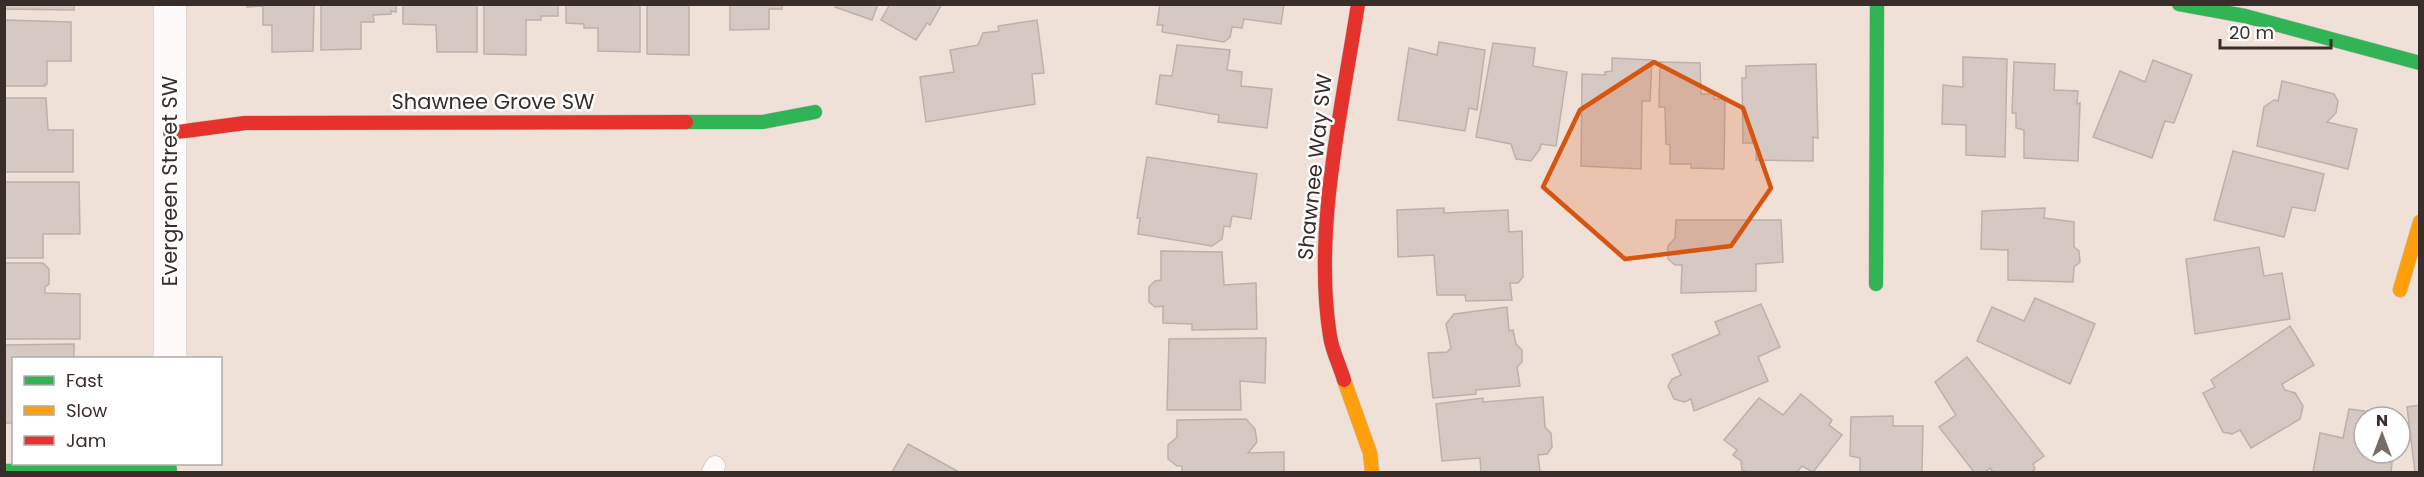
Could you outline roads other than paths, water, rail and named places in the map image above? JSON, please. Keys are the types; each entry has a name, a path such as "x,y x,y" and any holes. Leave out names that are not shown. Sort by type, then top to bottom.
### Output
{"street":[{"name":"Evergreen Street SW","path":"170,4 170,357"},
{"name":"Shawnee Way SW","path":"1358,4 1332,171 1324,265 1330,338 1370,453 1372,472"},
{"path":"1876,284 1877,4"},
{"path":"2178,4 2245,15 2420,63"},
{"name":"Shawnee Grove SW","path":"170,133 245,123 763,122 815,112"},
{"path":"2400,290 2420,222"},
{"path":"4,471 170,468"}]}
